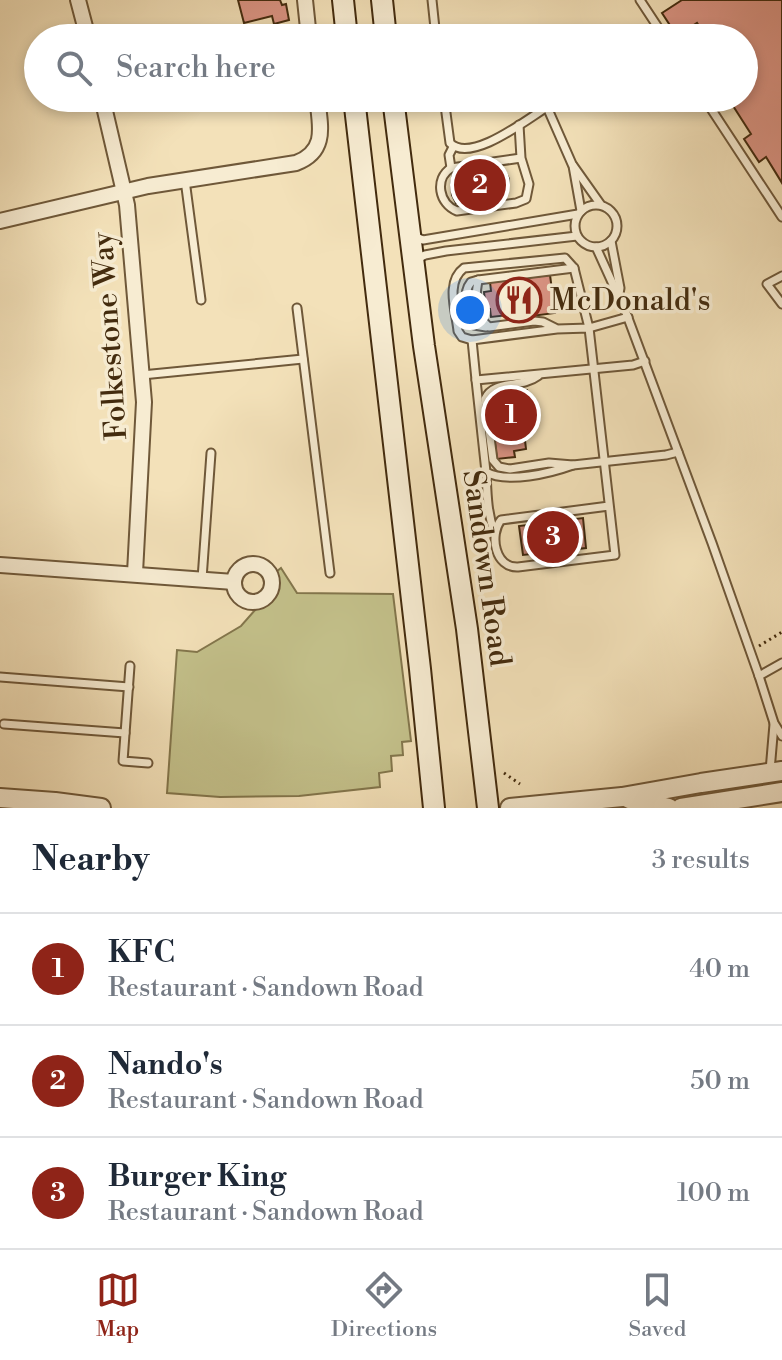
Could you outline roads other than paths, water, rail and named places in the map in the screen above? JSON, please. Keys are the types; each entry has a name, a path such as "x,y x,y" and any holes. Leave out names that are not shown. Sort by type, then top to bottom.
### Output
{"main road":[{"path":"343,0 346,24"},
{"path":"382,0 385,24"},
{"path":"356,112 434,808"},
{"name":"Sandown Road","path":"395,112 426,361 467,629 488,808"}],"street":[{"path":"78,0 84,24"},
{"path":"305,0 308,24"},
{"name":"Folkestone Way","path":"105,112 124,192 131,242 142,375 144,428 135,573"},
{"path":"0,221 185,180 296,163 311,155 319,142 318,112"},
{"path":"0,565 234,582"},
{"path":"510,808 622,797 776,772"},
{"path":"681,808 782,792"},
{"path":"622,797 669,808"},
{"path":"0,798 101,808"}],"lane":[{"path":"432,0 435,24"},
{"path":"640,0 656,24"},
{"path":"445,112 450,143 461,149 479,147 539,112"},
{"path":"549,112 572,164 617,222 611,241 602,246 583,243 577,236 575,227 579,213 572,164"},
{"path":"713,112 782,217"},
{"path":"519,125 521,158 529,184 526,199 516,203 453,210 446,203 440,191 443,174 451,168 521,158"},
{"path":"451,168 449,155 453,147"},
{"path":"185,180 201,300"},
{"path":"409,232 423,240 579,213 588,206 601,205"},
{"path":"413,262 425,255 446,251 577,236"},
{"path":"611,241 619,294"},
{"path":"596,247 619,294 645,361 774,723 782,736"},
{"path":"472,340 487,497 501,563 510,567 615,555 589,328 571,262 561,257 464,268 452,284 458,331 462,337 472,340 589,328 628,317"},
{"path":"557,329 534,321 489,327 474,325 468,315 466,289 471,282 478,280 574,268"},
{"path":"782,276 767,284 782,304"},
{"path":"297,308 330,573"},
{"path":"142,375 303,359"},
{"path":"476,380 633,365 645,361"},
{"path":"540,374 531,381 497,386 487,393 485,399 493,460 499,467 505,469 549,463 573,465 678,452"},
{"path":"202,579 211,453"},
{"path":"486,472 505,478 552,472 573,465"},
{"path":"495,533 501,520 507,518 609,506"},
{"path":"759,676 782,663"},
{"path":"130,666 123,761 148,763"},
{"path":"0,677 129,687"},
{"path":"774,723 776,772"},
{"path":"4,724 125,733"}],"place":[{"name":"Nando's","path":"480,185"},
{"name":"McDonald's","path":"519,300"},
{"name":"KFC","path":"511,415"},
{"name":"Burger King","path":"553,537"}]}
